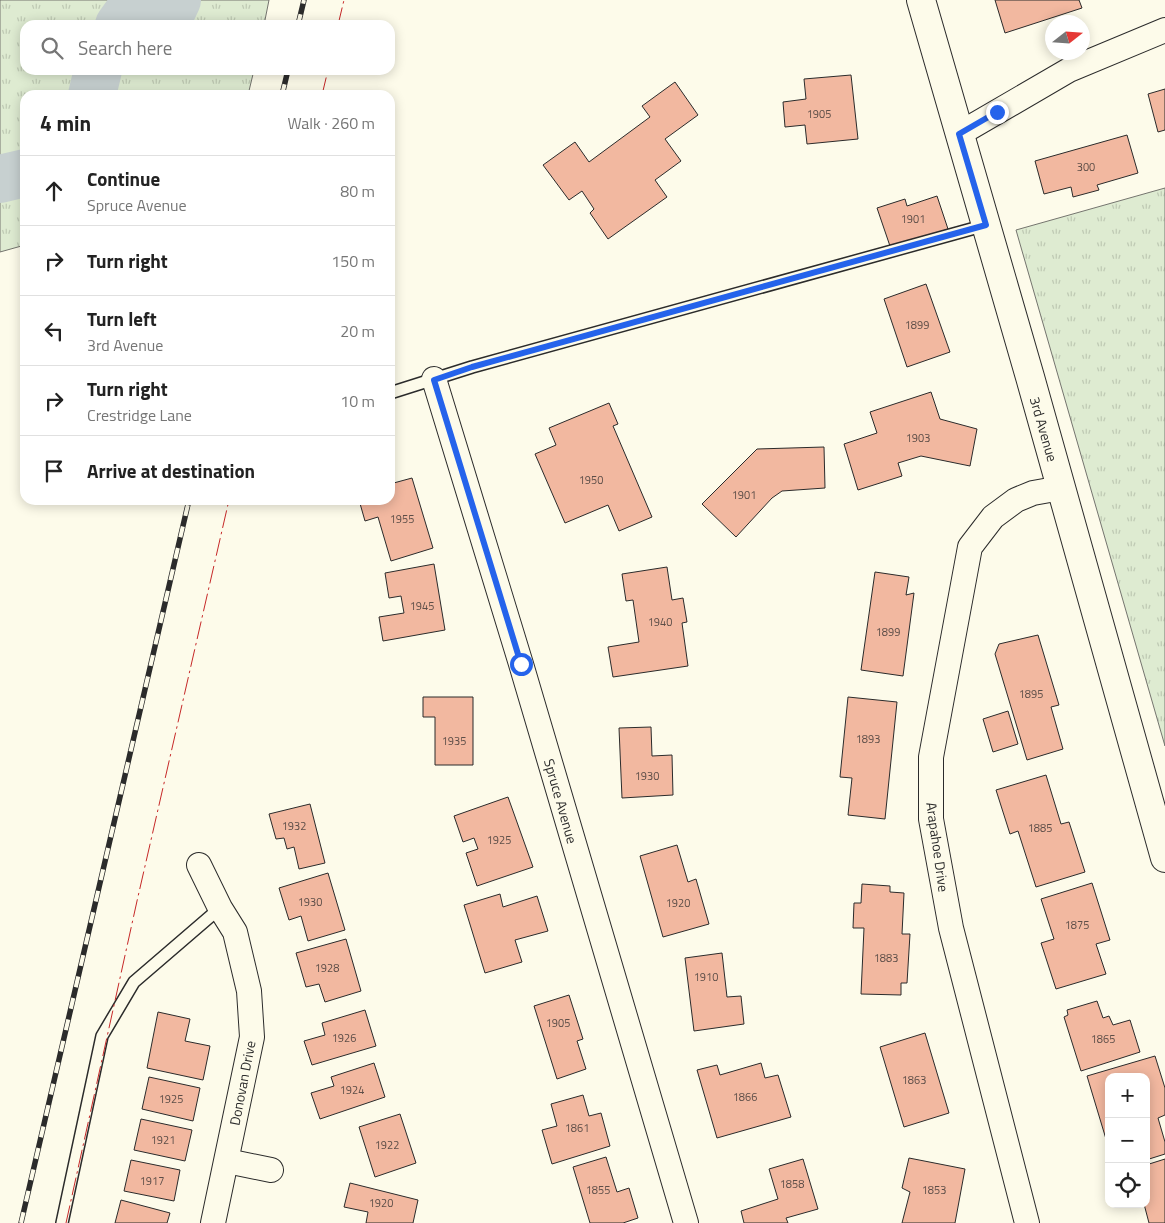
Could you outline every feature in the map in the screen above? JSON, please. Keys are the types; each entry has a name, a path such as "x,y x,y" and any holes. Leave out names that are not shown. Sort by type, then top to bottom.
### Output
{"street":[{"name":"3rd Avenue","path":"920,0 986,225 1165,858"},
{"path":"959,134 1069,70 1165,30"},
{"name":"Spruce Avenue","path":"434,380 521,664 686,1223"},
{"name":"Arapahoe Drive","path":"1027,1223 951,928 931,819 931,765 970,547 992,517 1016,500 1033,493 1061,488"},
{"name":"Donovan Drive","path":"199,865 220,908 235,932 249,991 252,1037 213,1223"},
{"path":"227,1161 271,1170"}],"lane":[{"path":"395,392 472,367 986,225"},
{"path":"62,1223 102,1036 134,982 220,908"}],"green space":[{"path":"0,0 269,0 265,20 20,20 20,75 253,75 249,90 20,90 20,246 0,252"},
{"path":"1165,188 1165,746 1016,230"}],"building":[{"path":"995,0 1079,0 1082,8 1060,15 1045,15 1045,20 1005,33"},
{"path":"851,75 858,139 807,144 805,125 785,127 783,102 806,99 804,79"},
{"path":"675,82 698,115 665,139 681,161 655,180 667,197 608,239 590,213 594,209 582,191 569,200 543,165 575,142 589,162 650,117 642,106"},
{"path":"1165,89 1165,130 1158,132 1148,94"},
{"path":"1127,135 1138,173 1097,185 1099,190 1073,197 1071,187 1044,194 1035,161"},
{"path":"937,196 948,229 891,249 877,208 905,199 907,206"},
{"path":"926,284 950,352 907,367 884,299"},
{"path":"931,392 940,419 977,429 970,466 921,456 898,463 902,476 858,490 844,444 877,433 870,412"},
{"path":"609,403 618,424 613,426 652,517 619,531 608,505 565,523 535,454 556,445 549,428"},
{"path":"824,447 825,488 782,491 772,498 736,537 702,504 757,449"},
{"path":"412,478 433,548 391,561 378,517 365,521 360,505 395,505 395,483"},
{"path":"434,564 445,630 383,641 379,617 404,613 401,596 389,598 385,573"},
{"path":"667,567 672,600 683,598 687,622 682,623 688,666 613,677 608,647 639,642 633,600 626,601 622,574"},
{"path":"875,572 909,577 906,595 914,593 903,676 861,670"},
{"path":"1038,635 1059,705 1051,707 1063,749 1027,760 995,654 999,644"},
{"path":"423,697 473,697 473,765 435,765 435,717 423,717"},
{"path":"848,697 897,702 885,819 848,815 852,778 840,777"},
{"path":"1008,711 1018,744 993,752 983,719"},
{"path":"651,727 652,756 672,755 673,795 622,798 619,728"},
{"path":"1046,775 1061,824 1069,822 1085,872 1036,887 1018,831 1010,834 996,790"},
{"path":"508,797 533,867 477,886 466,853 478,849 474,838 463,842 454,816"},
{"path":"310,804 325,863 299,869 294,847 287,849 284,838 276,839 269,814"},
{"path":"677,845 688,882 696,879 709,924 663,937 640,856"},
{"path":"328,873 345,930 308,941 301,916 289,920 279,888"},
{"path":"1092,883 1110,940 1096,944 1106,974 1056,989 1041,943 1054,939 1041,899"},
{"path":"862,884 890,886 890,892 904,893 902,934 910,934 907,983 901,983 901,995 861,994 864,928 853,928 854,903 861,903"},
{"path":"500,894 503,907 537,896 548,931 515,940 522,962 485,973 464,905"},
{"path":"346,939 361,991 325,1002 319,984 306,987 296,953"},
{"path":"722,953 727,997 741,996 744,1024 694,1031 685,958"},
{"path":"569,995 583,1039 577,1041 586,1069 557,1079 534,1006"},
{"path":"1097,1001 1103,1018 1109,1016 1113,1025 1130,1020 1140,1052 1081,1071 1064,1017 1068,1015 1067,1010"},
{"path":"365,1010 376,1046 312,1065 304,1041 325,1035 322,1023"},
{"path":"158,1012 190,1019 185,1041 210,1046 203,1080 147,1068"},
{"path":"925,1033 949,1113 904,1127 880,1047"},
{"path":"1155,1056 1165,1088 1165,1115 1158,1118 1165,1142 1165,1154 1150,1159 1150,1073 1105,1073 1105,1136 1087,1076"},
{"path":"374,1063 385,1097 320,1119 311,1093 334,1086 331,1077"},
{"path":"761,1063 765,1078 778,1075 791,1117 717,1138 697,1070 717,1065 720,1075"},
{"path":"149,1077 200,1088 193,1121 142,1109"},
{"path":"583,1095 589,1116 601,1113 610,1146 552,1164 542,1130 557,1126 551,1104"},
{"path":"400,1114 416,1163 375,1177 359,1127"},
{"path":"141,1119 192,1130 185,1161 134,1150"},
{"path":"606,1157 617,1192 629,1188 638,1218 623,1223 590,1223 573,1167"},
{"path":"909,1158 965,1169 955,1223 902,1223 910,1192 902,1188"},
{"path":"803,1159 818,1209 786,1218 788,1223 744,1223 741,1211 778,1199 769,1169"},
{"path":"1165,1159 1165,1223 1149,1223 1145,1208 1150,1208 1150,1164"},
{"path":"131,1160 180,1170 174,1201 124,1191"},
{"path":"350,1183 418,1200 413,1223 366,1223 368,1212 344,1207"},
{"path":"121,1200 170,1213 167,1223 115,1223"}],"waterway":[{"path":"123,20 135,3 169,17 177,0"},
{"path":"93,90 97,75"},
{"path":"0,179 20,174"}],"railway":[{"path":"299,20 304,0"},
{"path":"283,90 287,75"},
{"path":"21,1223 188,505"}],"power":[{"path":"339,20 344,0"},
{"path":"323,90 327,75"},
{"path":"66,1223 137,901 228,505"}],"route":[{"path":"521,664 434,380 472,367 986,225 959,134 997,112"}]}
